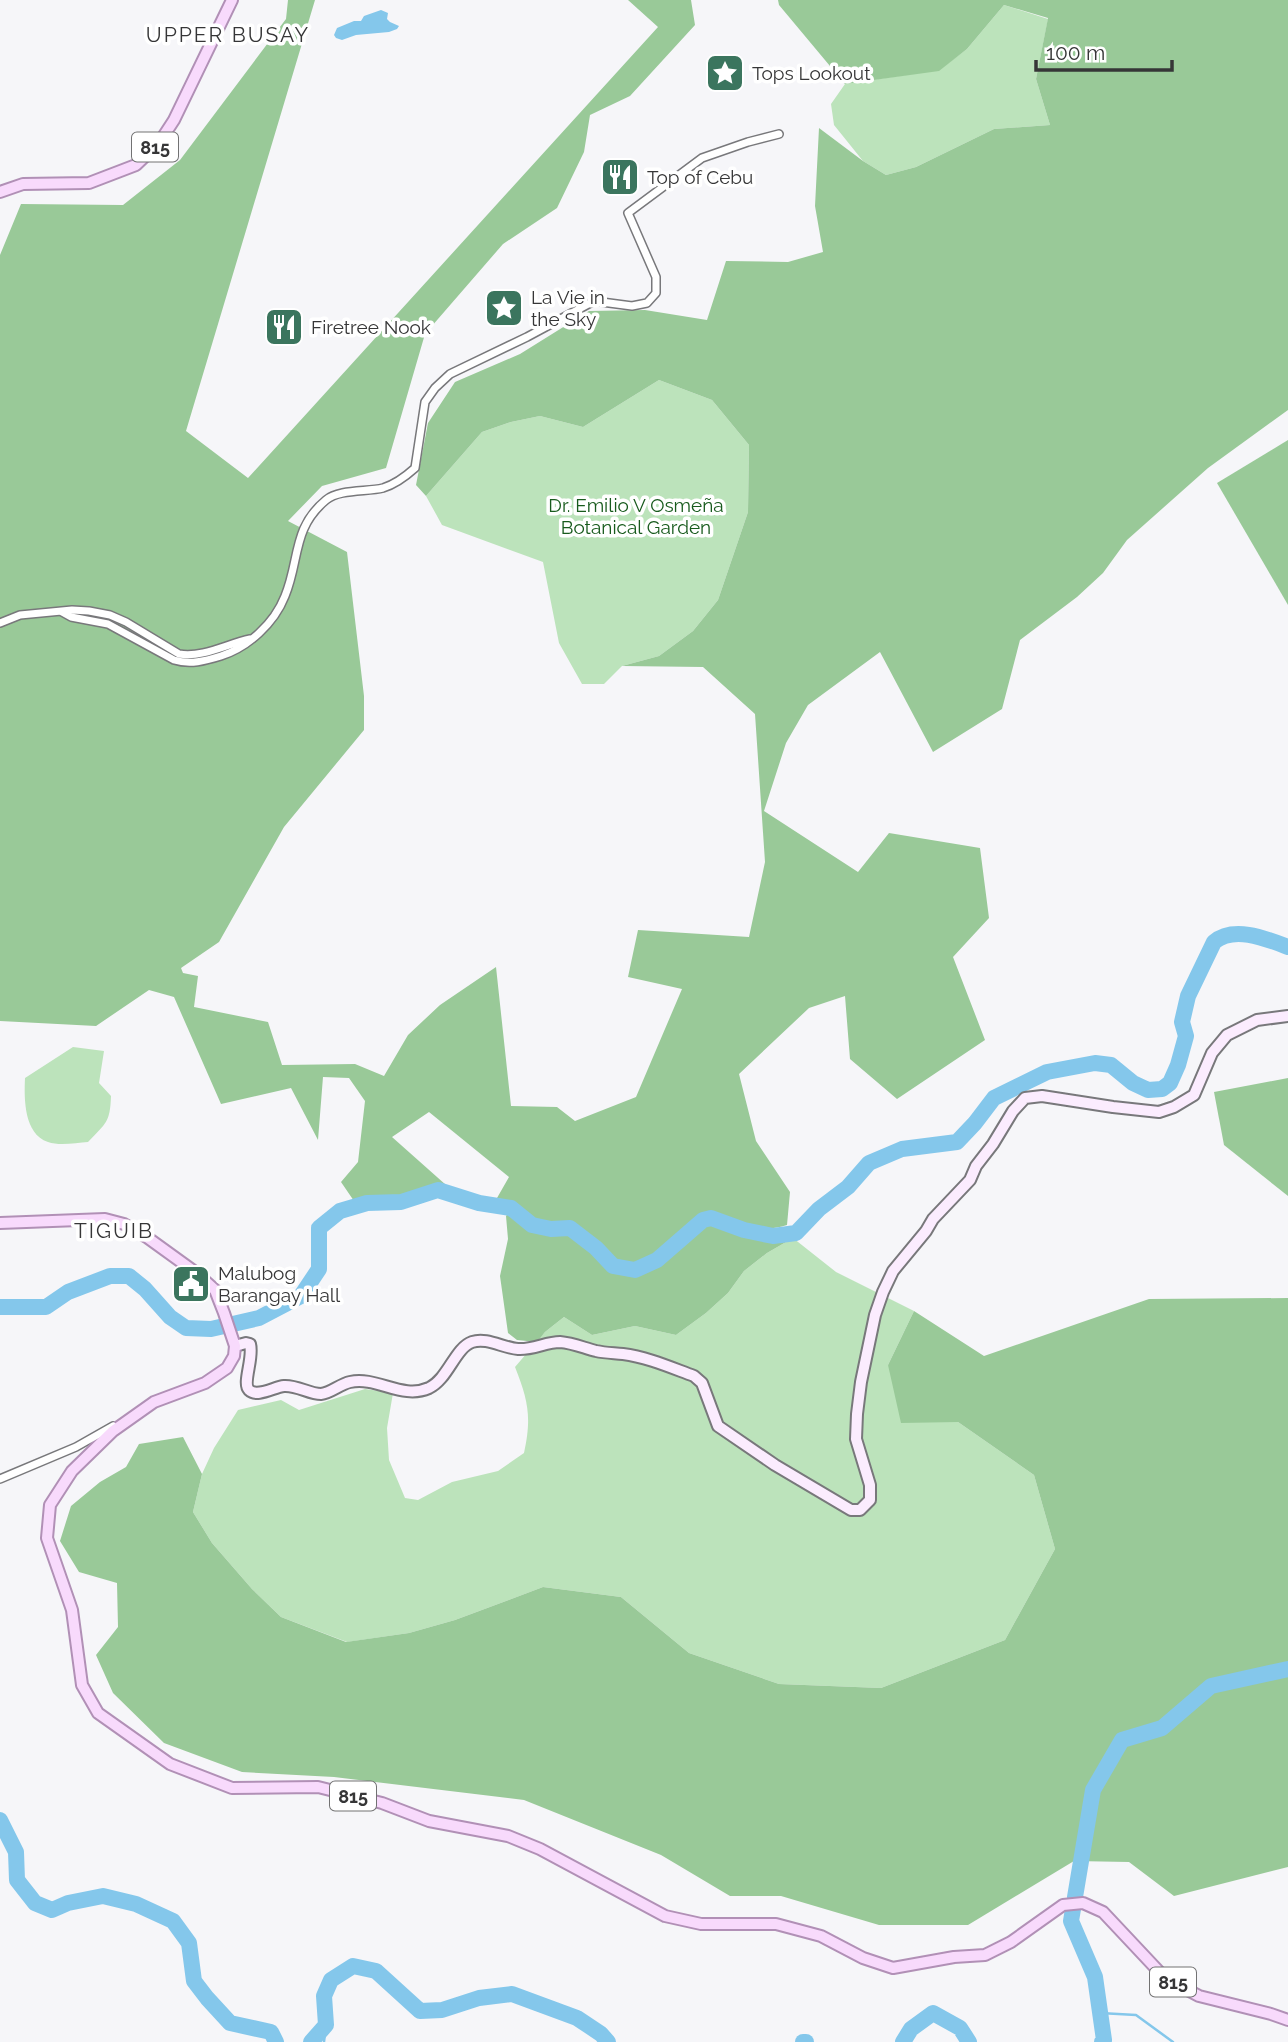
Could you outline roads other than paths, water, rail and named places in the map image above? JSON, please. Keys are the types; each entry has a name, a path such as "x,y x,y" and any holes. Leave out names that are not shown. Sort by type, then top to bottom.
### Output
{"main road":[{"name":"815","path":"0,192 23,184 89,183 136,165 159,143 174,120 233,0"},
{"path":"0,1223 105,1219 124,1224 149,1238 215,1290 235,1346"},
{"name":"815","path":"235,1346 234,1356 226,1368 205,1383 154,1402 113,1431 72,1471 50,1506 47,1538 72,1610 82,1685 98,1713 170,1763 232,1788 318,1787 382,1802 429,1821 508,1836 540,1849 665,1916 701,1924 776,1924 821,1936 863,1958 893,1968 954,1957 985,1955 1012,1942 1063,1905 1083,1903 1103,1912 1165,1978 1199,1996 1288,2020"}],"street":[{"path":"0,623 20,615 62,612 71,617 108,624 186,664 238,650 270,621 285,597 302,531 313,513 329,497 383,488 399,482 415,468 425,402 435,388 450,374 594,301 632,306 647,303 656,293 656,277 628,213 702,158 779,134"},
{"path":"235,1346 250,1344 251,1362 245,1382 252,1393 290,1386 321,1394 347,1382 359,1380 401,1390 419,1391 439,1382 460,1350 471,1342 485,1341 505,1348 532,1349 556,1342 598,1352 625,1354 694,1376 702,1383 718,1426 775,1465 851,1510 860,1510 870,1500 870,1485 856,1439 857,1414 874,1315 893,1271 933,1219 970,1180 976,1166 1013,1111 1025,1098 1041,1096 1159,1112 1174,1107 1194,1095 1212,1054 1227,1035 1257,1020 1288,1016"},
{"path":"0,1479 76,1447 117,1424 128,1421"}],"water":[{"path":"381,10 388,13 387,19 390,22 399,26 397,29 356,35 342,40 334,35 337,28 361,21 364,16"}],"waterway":[{"path":"0,1307 46,1307 68,1292 110,1276 129,1276 145,1289 170,1317 186,1328 211,1329 259,1318 301,1296 319,1269 319,1228 340,1211 367,1203 401,1202 438,1190 479,1203 511,1208 532,1225 551,1229 570,1228 596,1248 613,1266 635,1270 657,1260 703,1220 711,1218 744,1230 773,1236 796,1233 819,1209 848,1187 869,1163 902,1149 957,1142 994,1098 1047,1072 1095,1063 1111,1065 1133,1083 1148,1090 1162,1089 1170,1083 1178,1065 1186,1036 1182,1022 1188,996 1214,942 1231,934 1241,934 1261,937 1288,947"},
{"path":"1075,1897 1093,1790 1122,1740 1162,1728 1211,1686 1288,1669"},
{"path":"0,1820 16,1852 17,1880 35,1903 52,1910 68,1903 103,1896 136,1904 173,1921 189,1943 194,1981 207,1998 230,2023 271,2032 276,2042"},
{"path":"1073,1909 1071,1921 1095,1977 1104,2040 1102,2042"},
{"path":"311,2042 326,2025 324,1996 331,1980 353,1966 376,1971 420,2011 442,2010 479,1998 512,1994 577,2018 608,2042"},
{"path":"903,2042 911,2029 933,2013 960,2028 969,2042"},
{"path":"1100,2013 1136,2015 1173,2042"},
{"path":"324,2042 326,2025"}],"place":[{"name":"Tops Lookout","path":"725,73"},
{"name":"Top of Cebu","path":"620,177"},
{"name":"La Vie in the Sky","path":"504,308"},
{"name":"Firetree Nook","path":"284,327"},
{"name":"Malubog Barangay Hall","path":"191,1284"}],"district":[{"name":"UPPER BUSAY","path":"228,34"},
{"name":"TIGUIB","path":"114,1230"}],"park label":[{"name":"Dr. Emilio V Osmeña Botanical Garden","path":"636,516"}]}
